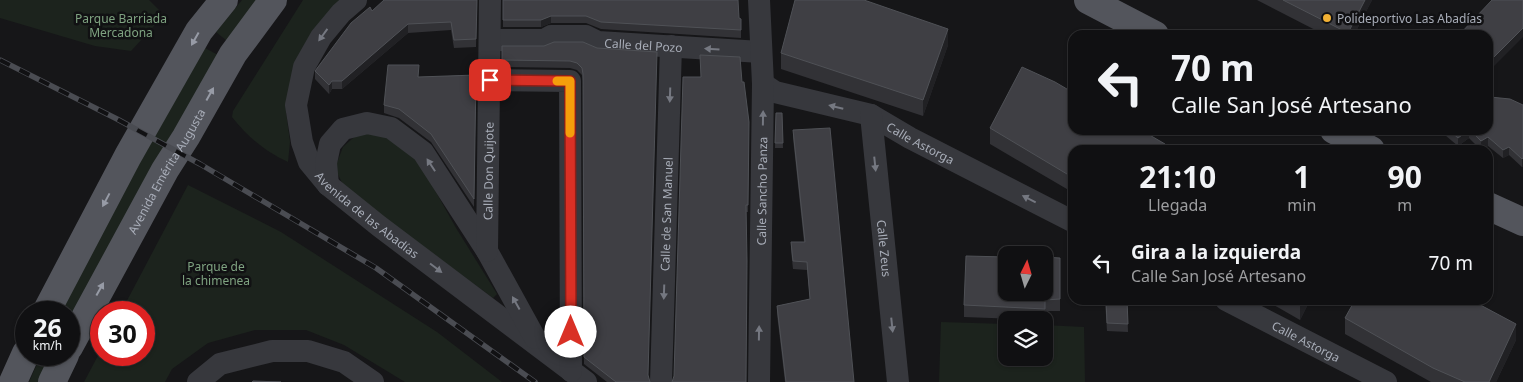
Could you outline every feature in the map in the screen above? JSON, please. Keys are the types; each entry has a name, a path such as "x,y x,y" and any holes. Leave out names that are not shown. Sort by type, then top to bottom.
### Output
{"main road":[{"path":"52,301 128,156 199,31 224,0"},
{"name":"Avenida Emérita Augusta","path":"80,327 165,170 186,137 232,54 272,0"},
{"path":"1106,4 1147,30"},
{"path":"1343,135 1362,145"},
{"path":"1493,208 1523,222"},
{"path":"13,382 20,366"},
{"path":"52,382 60,366"}],"street":[{"path":"328,184 309,162 302,142 296,105 304,67 316,44 341,13 356,0"},
{"name":"Calle Don Quijote","path":"487,251 490,0"},
{"name":"Calle Sancho Panza","path":"758,0 763,84 758,382"},
{"name":"Calle del Pozo","path":"497,40 544,40 551,36 586,36 598,42 761,52"},
{"name":"Calle de San Manuel","path":"661,382 672,46"},
{"path":"490,80 570,81 578,376"},
{"name":"Calle Astorga","path":"763,84 775,92 871,115 910,138 1068,219"},
{"name":"Calle Zeus","path":"871,115 898,382"},
{"name":"Avenida de las Abadías","path":"539,346 487,251 423,152 391,128 368,123 343,129 330,144 326,164 328,184 380,226 578,376"},
{"name":"Calle Astorga","path":"1236,305 1386,382"},
{"path":"198,382 220,364 272,350 308,351 344,362 373,382"}],"green space":[{"name":"Parque Barriada Mercadona","path":"0,0 149,0 164,15 131,51 95,46 0,18"},
{"path":"242,0 257,0 227,41 216,32"},
{"path":"303,0 343,0 286,111 290,142 288,162 257,143 232,117 233,111"},
{"path":"205,48 218,55 80,301 67,301 140,162"},
{"path":"361,131 391,135 418,160 456,228 497,294 493,298 345,189 335,168 343,147"},
{"name":"Parque de la chimenea","path":"188,185 281,232 437,332 502,382 405,382 344,345 306,330 255,330 208,343 172,369 165,382 84,382 92,366 155,366 155,301 127,301"},
{"path":"941,322 998,324 998,366 1053,366 1053,325 1084,327 1085,382 939,382"},
{"path":"36,366 47,366 39,382 29,382"}],"building":[{"path":"384,0 477,0 476,39 454,40 451,22 408,24 342,81 332,81 329,85 315,71 351,23 370,7 372,11"},
{"path":"503,0 738,0 741,30 601,22 586,16 551,16 541,20 503,20"},
{"path":"795,0 864,0 948,29 923,100 781,53"},
{"path":"1283,0 1365,0 1350,30 1342,30"},
{"path":"1492,0 1523,0 1523,28 1493,58 1493,30 1464,30"},
{"path":"554,42 583,42 597,48 657,52 648,375 650,382 616,382 584,357 582,68 577,63 570,61 502,60 502,46 544,46"},
{"path":"700,55 740,57 742,82 744,82 749,122 748,205 746,205 746,382 672,382 674,376 683,77 701,77"},
{"path":"388,65 419,65 418,77 476,75 474,199 431,134 399,109 384,105"},
{"path":"1022,67 1068,90 1068,135 1150,135 1165,144 1068,145 1068,175 990,128"},
{"path":"1493,97 1510,99 1523,105 1522,159 1509,147 1503,150 1488,137 1481,141 1475,135 1493,135"},
{"path":"776,113 782,113 783,143 775,143"},
{"path":"830,128 854,382 786,382 777,306 810,299 807,262 793,261 791,242 805,242 793,130"},
{"path":"966,256 998,257 998,301 1045,301 1045,309 964,305"},
{"path":"1053,258 1060,258 1060,299 1053,299"},
{"path":"1106,305 1127,305 1128,324 1107,323"},
{"path":"1352,305 1480,305 1516,324 1489,382 1465,382 1433,368 1345,318"}],"railway":[{"path":"0,60 117,119 200,164 376,268 535,382"}],"slow traffic":[{"path":"557,81 570,81 570,133"}],"place":[{"name":"Polideportivo Las Abadías","path":"1327,18"}],"route":[{"path":"490,80 570,81 571,332"}]}
